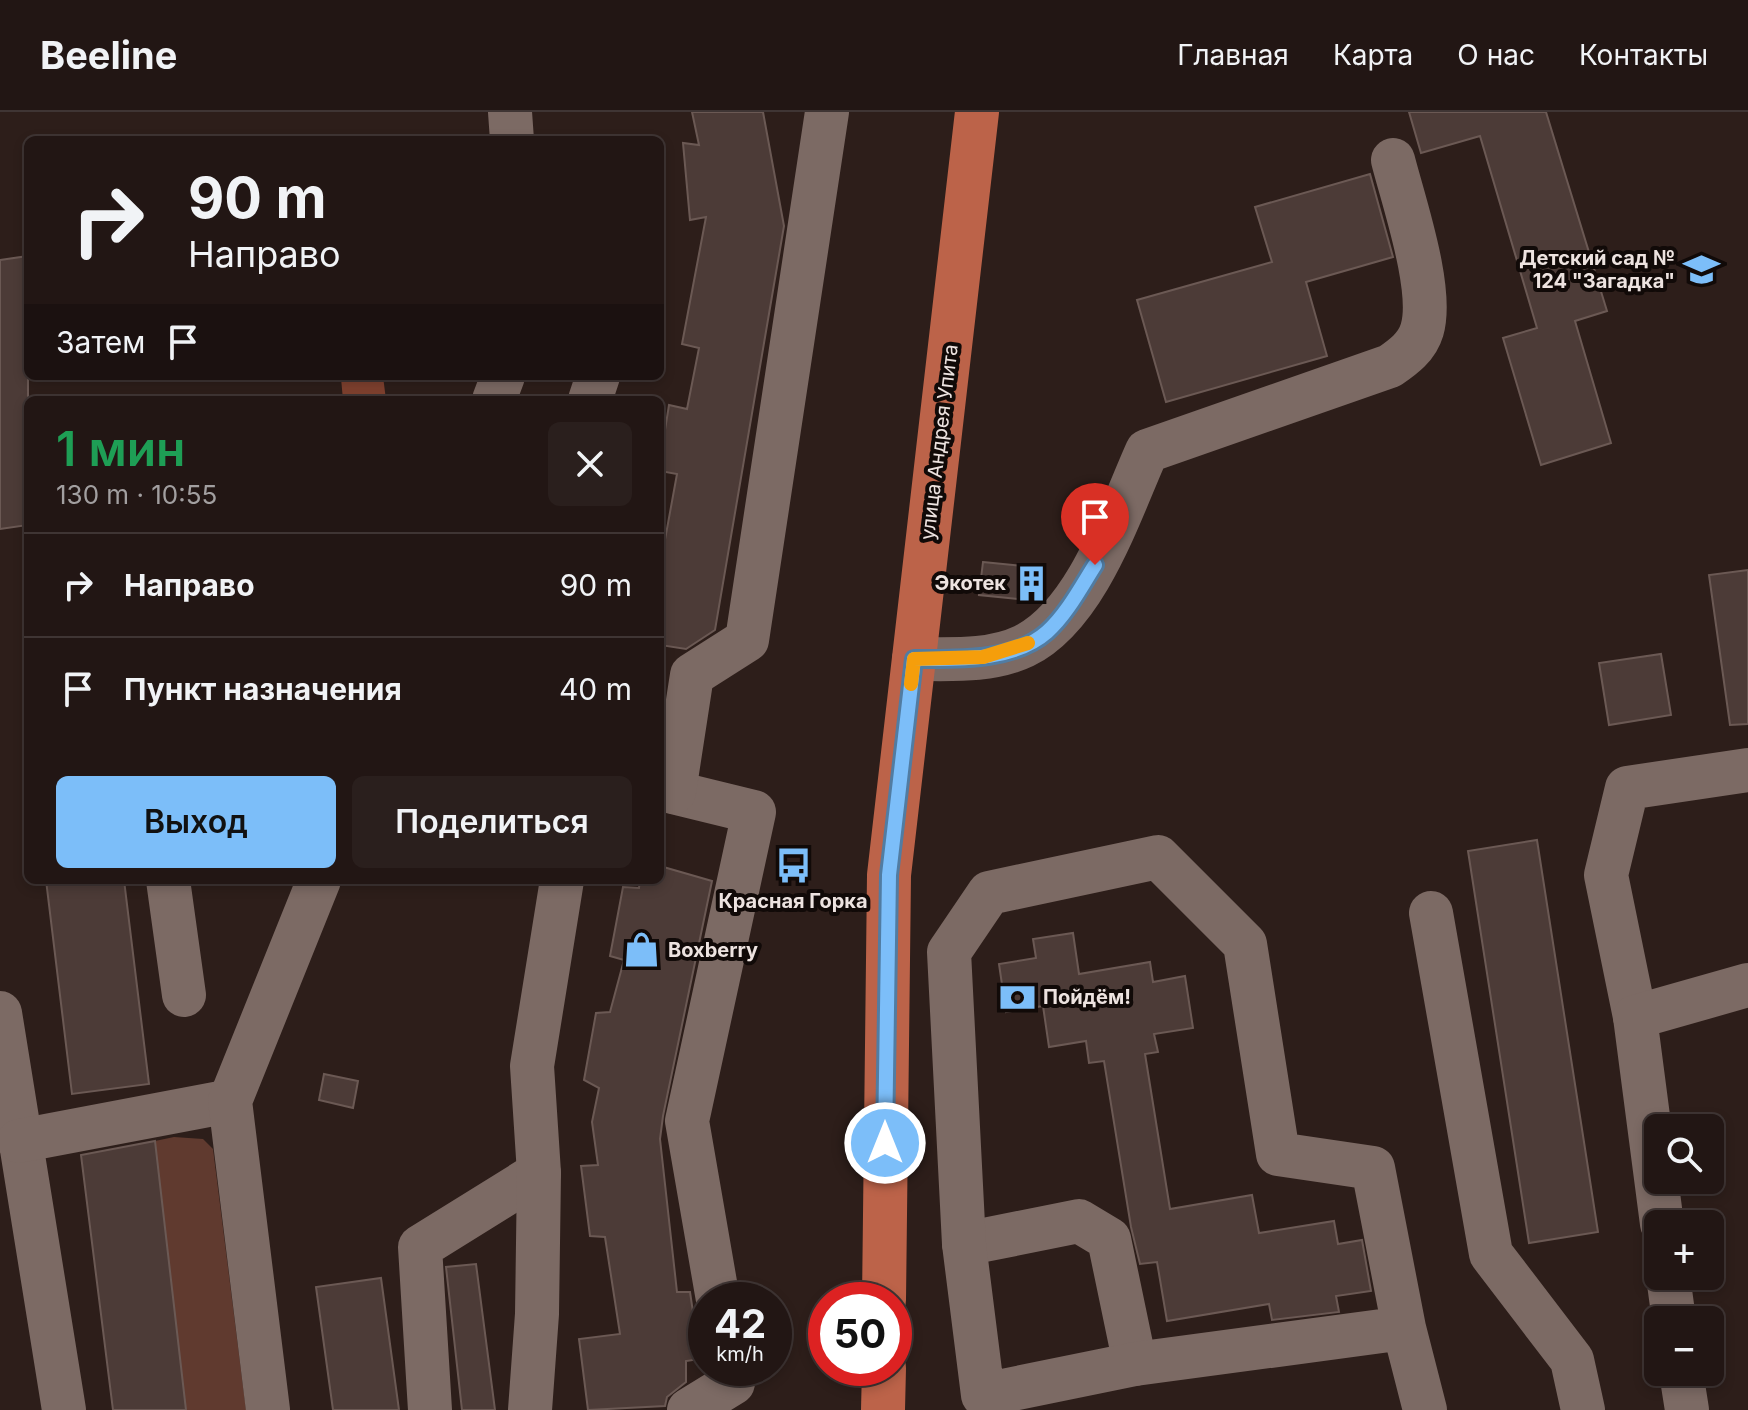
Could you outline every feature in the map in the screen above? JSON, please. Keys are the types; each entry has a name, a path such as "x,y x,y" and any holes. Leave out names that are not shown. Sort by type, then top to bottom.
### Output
{"main road":[{"name":"улица Андрея Упита","path":"884,1282 889,875 977,112"},
{"path":"883,1410 884,1386"}],"lane":[{"path":"510,112 512,136"},
{"path":"715,1282 687,1121 754,812 667,791 692,675 747,640 827,112"},
{"path":"914,659 983,657 1021,647 1047,632 1095,565 1147,451 1390,366 1410,352 1422,332 1427,296 1393,160"},
{"path":"1660,1210 1635,1017 1606,875 1627,788 1748,770"},
{"path":"1404,1328 1135,1364 983,1395 964,1244 949,952 989,893 1158,857 1245,944 1278,1154 1373,1168 1404,1328 1425,1410"},
{"path":"169,884 184,995"},
{"path":"268,1410 230,1101 317,884"},
{"path":"530,1410 537,1314 539,1173 532,1066 561,884"},
{"path":"1431,913 1491,1254 1572,1360 1583,1410"},
{"path":"1635,1017 1748,985"},
{"path":"0,1013 64,1410"},
{"path":"23,1160 230,1101"},
{"path":"430,1410 420,1247 539,1173"},
{"path":"964,1244 1079,1221 1109,1239 1135,1364"},
{"path":"689,1410 728,1386"},
{"path":"1683,1386 1687,1410"}],"shaded area":[{"path":"341,380 384,380 386,396 343,396"},
{"path":"174,1137 203,1139 213,1149 246,1410 186,1410 155,1141"}],"building":[{"path":"692,112 763,112 784,226 715,630 686,649 664,646 664,545 677,474 664,472 664,436 669,405 687,409 699,348 682,344 706,217 690,220 683,143 699,145"},
{"path":"1409,112 1546,112 1607,311 1575,321 1611,443 1541,465 1503,338 1537,328 1480,136 1421,153"},
{"path":"1370,174 1393,257 1306,282 1327,356 1166,402 1137,300 1272,262 1255,207"},
{"path":"24,257 24,380 28,380 28,396 24,396 24,526 0,529 0,260"},
{"path":"983,562 1042,568 1039,601 979,595"},
{"path":"1748,570 1748,724 1730,725 1709,575"},
{"path":"1661,654 1671,715 1609,725 1599,663"},
{"path":"1537,840 1598,1232 1529,1243 1468,851"},
{"path":"664,867 712,881 660,1139 677,1292 688,1292 688,1361 686,1382 667,1397 665,1406 588,1410 579,1339 620,1334 605,1237 590,1236 581,1166 598,1165 592,1122 599,1088 584,1080 596,1013 610,1012 624,960 610,956 623,887 664,884"},
{"path":"46,884 124,884 149,1084 72,1094"},
{"path":"1073,933 1079,974 1150,962 1153,982 1185,976 1193,1028 1154,1034 1158,1052 1145,1054 1170,1209 1252,1195 1259,1233 1334,1221 1338,1244 1362,1240 1371,1291 1336,1296 1339,1312 1272,1320 1269,1304 1167,1321 1157,1262 1140,1264 1131,1227 1104,1061 1089,1063 1086,1041 1049,1047 1043,1006 1006,1012 999,964 1036,958 1033,939"},
{"path":"324,1074 358,1081 353,1108 319,1100"},
{"path":"155,1141 186,1410 113,1410 81,1155"},
{"path":"476,1264 495,1410 462,1410 446,1267"},
{"path":"381,1278 399,1410 333,1410 316,1287"}],"slow traffic":[{"path":"911,684 914,659 983,657 1028,643"}],"place":[{"name":"Детский сад № 124 \"Загадка\"","path":"1701,270"},
{"name":"Экотек","path":"1032,583"},
{"name":"Красная Горка","path":"793,866"},
{"name":"Boxberry","path":"642,950"},
{"name":"Пойдём!","path":"1017,997"}],"route":[{"path":"885,1143 889,875 914,659 983,657 1021,647 1047,632 1095,565"}]}
